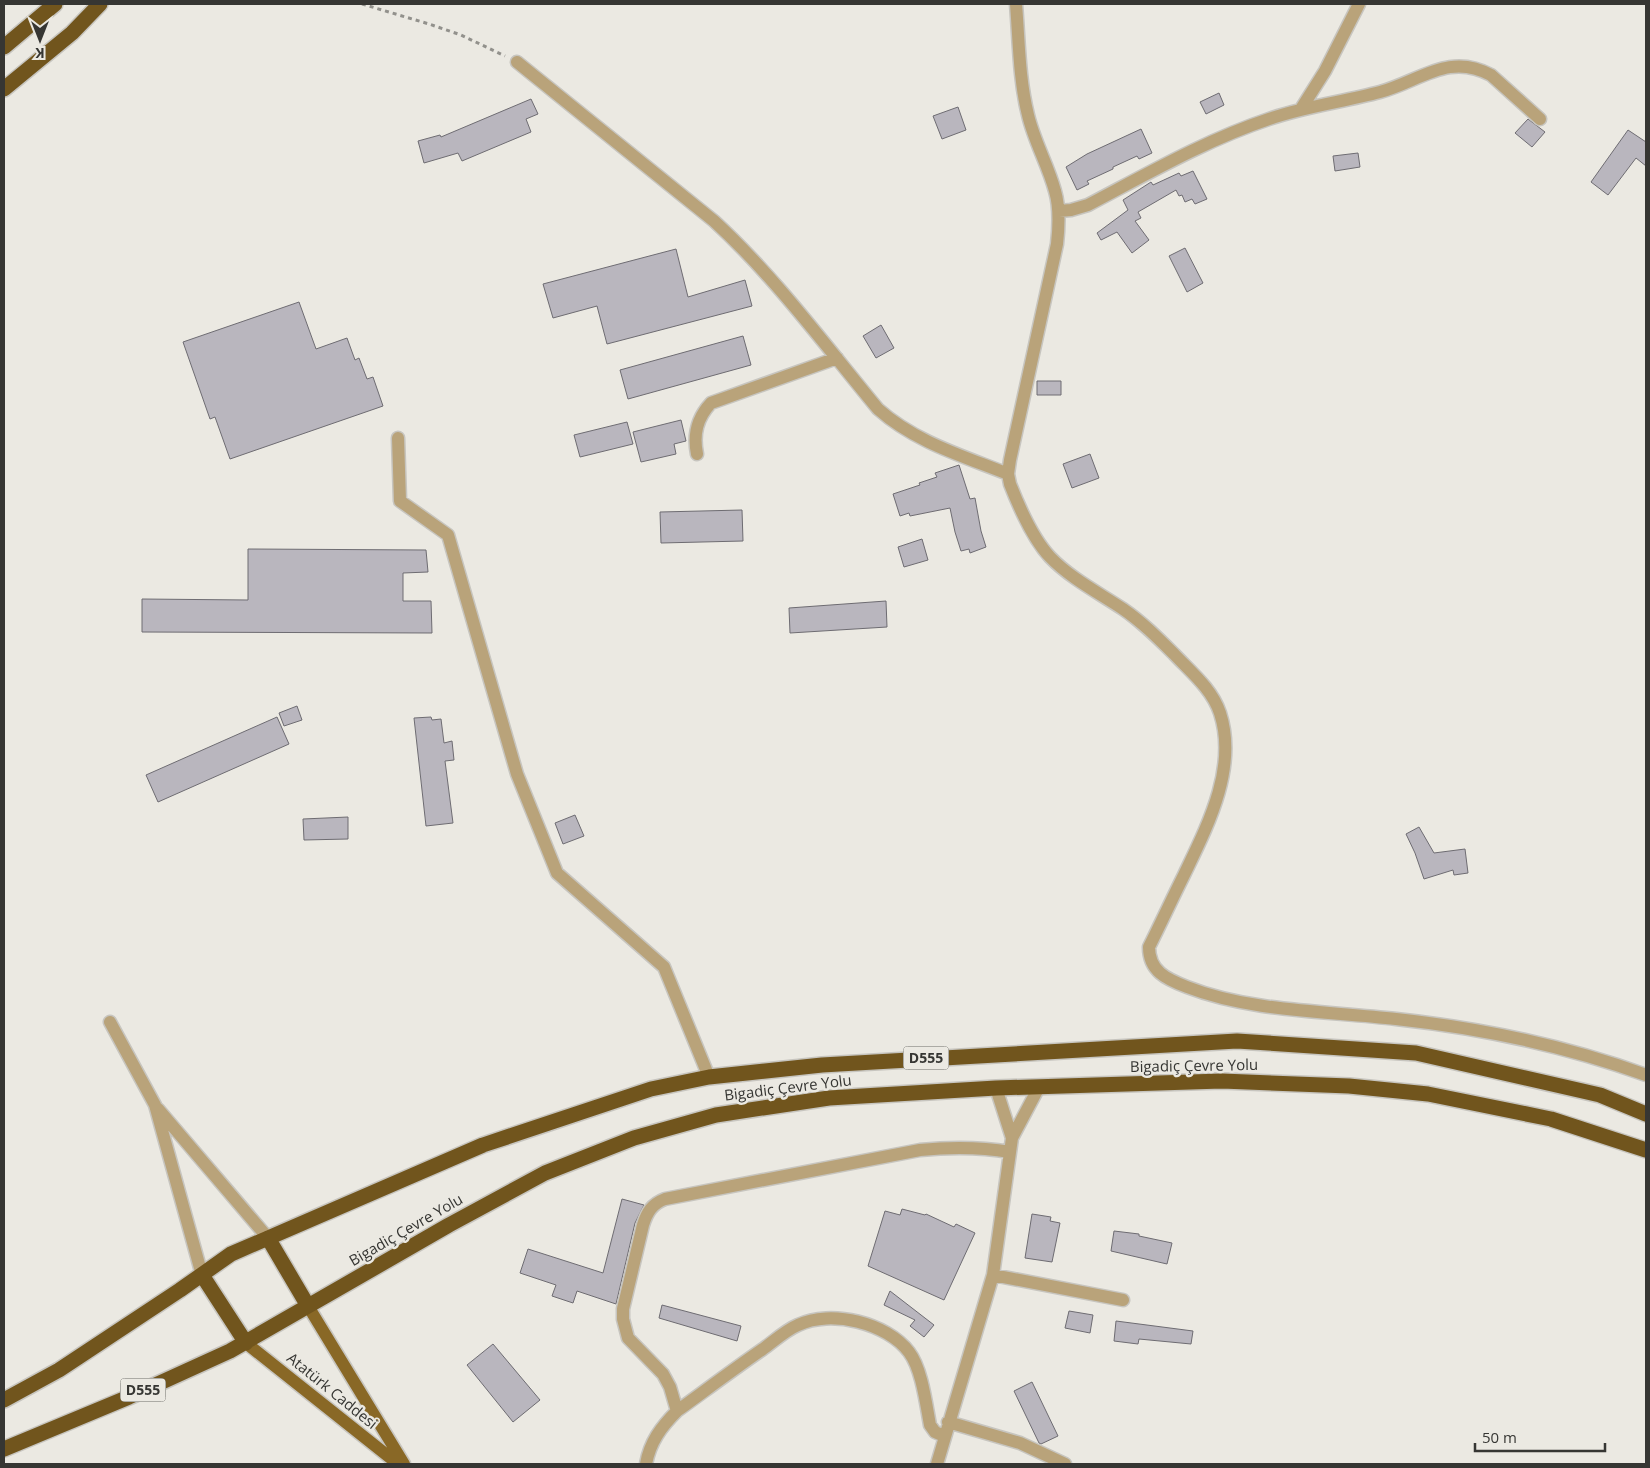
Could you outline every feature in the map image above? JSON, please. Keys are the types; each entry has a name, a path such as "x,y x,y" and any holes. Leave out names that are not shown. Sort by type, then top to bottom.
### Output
{"highway":[{"path":"4,47 56,4"},
{"path":"4,89 72,33 100,4"},
{"name":"Bigadiç Çevre Yolu","path":"4,1400 59,1370 231,1254 483,1145 651,1089 709,1077 822,1065 1237,1041 1416,1053 1600,1095 1646,1114"},
{"name":"Bigadiç Çevre Yolu","path":"4,1449 129,1397 246,1343 544,1173 634,1138 716,1115 829,1098 996,1088 1222,1080 1349,1086 1428,1094 1551,1119 1646,1150"},
{"path":"268,1238 308,1306"},
{"path":"202,1274 246,1343"}],"main road":[{"name":"Atatürk Caddesi","path":"308,1306 404,1464"},
{"name":"Atatürk Caddesi","path":"246,1343 398,1464"}],"street":[{"path":"1016,4 1022,89 1035,141 1055,190 1059,211 1057,244 1010,460 1008,474 1010,484 1038,542 1049,556 1061,568 1126,611 1145,626 1204,684 1220,712 1224,729 1225,751 1218,792 1203,835 1149,946 1149,956 1153,966 1159,973 1185,986 1229,1000 1460,1028 1509,1037 1571,1052 1646,1075"},
{"path":"1301,109 1325,71 1359,4"},
{"path":"516,62 714,221 741,246 767,274 878,409 907,432 1008,474"},
{"path":"1059,211 1088,205 1215,140 1270,118 1301,109 1379,92 1402,85 1434,70 1455,66 1475,68 1491,75 1540,119"},
{"path":"697,454 695,444 698,423 701,415 711,403 837,358"},
{"path":"398,438 400,501 448,535 518,774 557,873 664,967 709,1077"},
{"path":"110,1022 155,1105 268,1238"},
{"path":"937,1464 992,1275 1012,1138 1039,1087"},
{"path":"996,1088 1012,1138"},
{"path":"155,1105 202,1274"},
{"path":"677,1411 670,1387 663,1374 628,1338 622,1319 645,1216 654,1205 665,1199 920,1150 978,1148 1010,1152"},
{"path":"992,1275 1123,1300"},
{"path":"646,1464 654,1440 663,1426 677,1411 797,1325 828,1318 844,1319 873,1326 886,1333 909,1352 917,1367 930,1425 935,1432 944,1436"},
{"path":"948,1422 1020,1444 1065,1464"}],"path":[{"path":"362,4 461,35 516,62"}],"building":[{"path":"1219,93 1224,105 1206,114 1200,102"},
{"path":"531,99 538,114 526,119 531,132 462,161 458,153 424,163 418,141 440,135 441,137"},
{"path":"958,107 966,130 942,139 933,116"},
{"path":"1528,119 1545,132 1532,147 1515,133"},
{"path":"1141,129 1152,153 1139,159 1137,156 1113,167 1113,169 1087,181 1089,184 1077,190 1066,167 1087,154"},
{"path":"1628,130 1646,142 1646,166 1636,158 1608,195 1591,182"},
{"path":"1358,153 1360,167 1335,171 1333,156"},
{"path":"1193,171 1207,199 1195,204 1192,199 1185,202 1182,195 1179,196 1176,190 1138,212 1141,218 1135,221 1149,240 1132,253 1117,232 1101,240 1097,233 1128,210 1123,200 1151,182 1153,185 1179,173 1181,176"},
{"path":"1185,248 1203,283 1187,292 1169,256"},
{"path":"676,249 688,297 745,280 752,306 607,344 597,306 553,318 543,284"},
{"path":"299,302 316,349 347,338 355,360 359,358 367,379 373,377 383,406 230,459 215,417 210,419 183,342"},
{"path":"881,325 894,348 876,358 863,336"},
{"path":"743,336 751,365 628,399 620,370"},
{"path":"1037,381 1061,381 1061,395 1037,395"},
{"path":"681,420 686,441 674,444 676,454 641,462 633,432"},
{"path":"627,422 633,444 580,457 574,435"},
{"path":"1090,454 1099,478 1072,488 1063,464"},
{"path":"959,465 970,499 975,498 986,547 970,553 969,549 961,551 950,508 910,516 909,513 900,516 893,494 920,485 919,483 937,477 935,473"},
{"path":"742,510 743,541 661,543 660,512"},
{"path":"922,539 928,560 904,567 898,547"},
{"path":"248,549 426,550 428,572 403,573 403,601 431,601 432,633 142,632 142,599 248,600"},
{"path":"886,601 887,627 790,633 789,608"},
{"path":"297,706 302,720 284,726 279,713"},
{"path":"277,717 289,744 158,802 146,775"},
{"path":"431,717 432,720 441,719 444,743 452,741 454,760 445,761 453,823 426,826 414,718"},
{"path":"575,815 584,836 563,844 555,823"},
{"path":"348,817 348,839 304,840 303,819"},
{"path":"1419,827 1434,853 1465,849 1468,873 1454,875 1453,870 1424,879 1406,834"},
{"path":"622,1199 644,1205 635,1223 616,1304 577,1291 573,1303 552,1296 556,1285 520,1273 528,1249 603,1273"},
{"path":"902,1209 926,1214 954,1227 956,1224 975,1233 944,1300 868,1266 885,1211 900,1215"},
{"path":"1032,1214 1051,1217 1050,1221 1060,1223 1052,1262 1025,1258"},
{"path":"1114,1231 1139,1234 1139,1236 1172,1243 1167,1264 1111,1251"},
{"path":"890,1291 934,1325 924,1337 910,1326 915,1320 884,1305"},
{"path":"662,1305 741,1326 737,1341 659,1318"},
{"path":"1069,1311 1093,1315 1090,1333 1065,1328"},
{"path":"1116,1321 1193,1331 1191,1344 1139,1339 1138,1344 1114,1341"},
{"path":"493,1344 540,1400 513,1422 467,1365"},
{"path":"1032,1382 1058,1436 1041,1444 1014,1391"}]}
